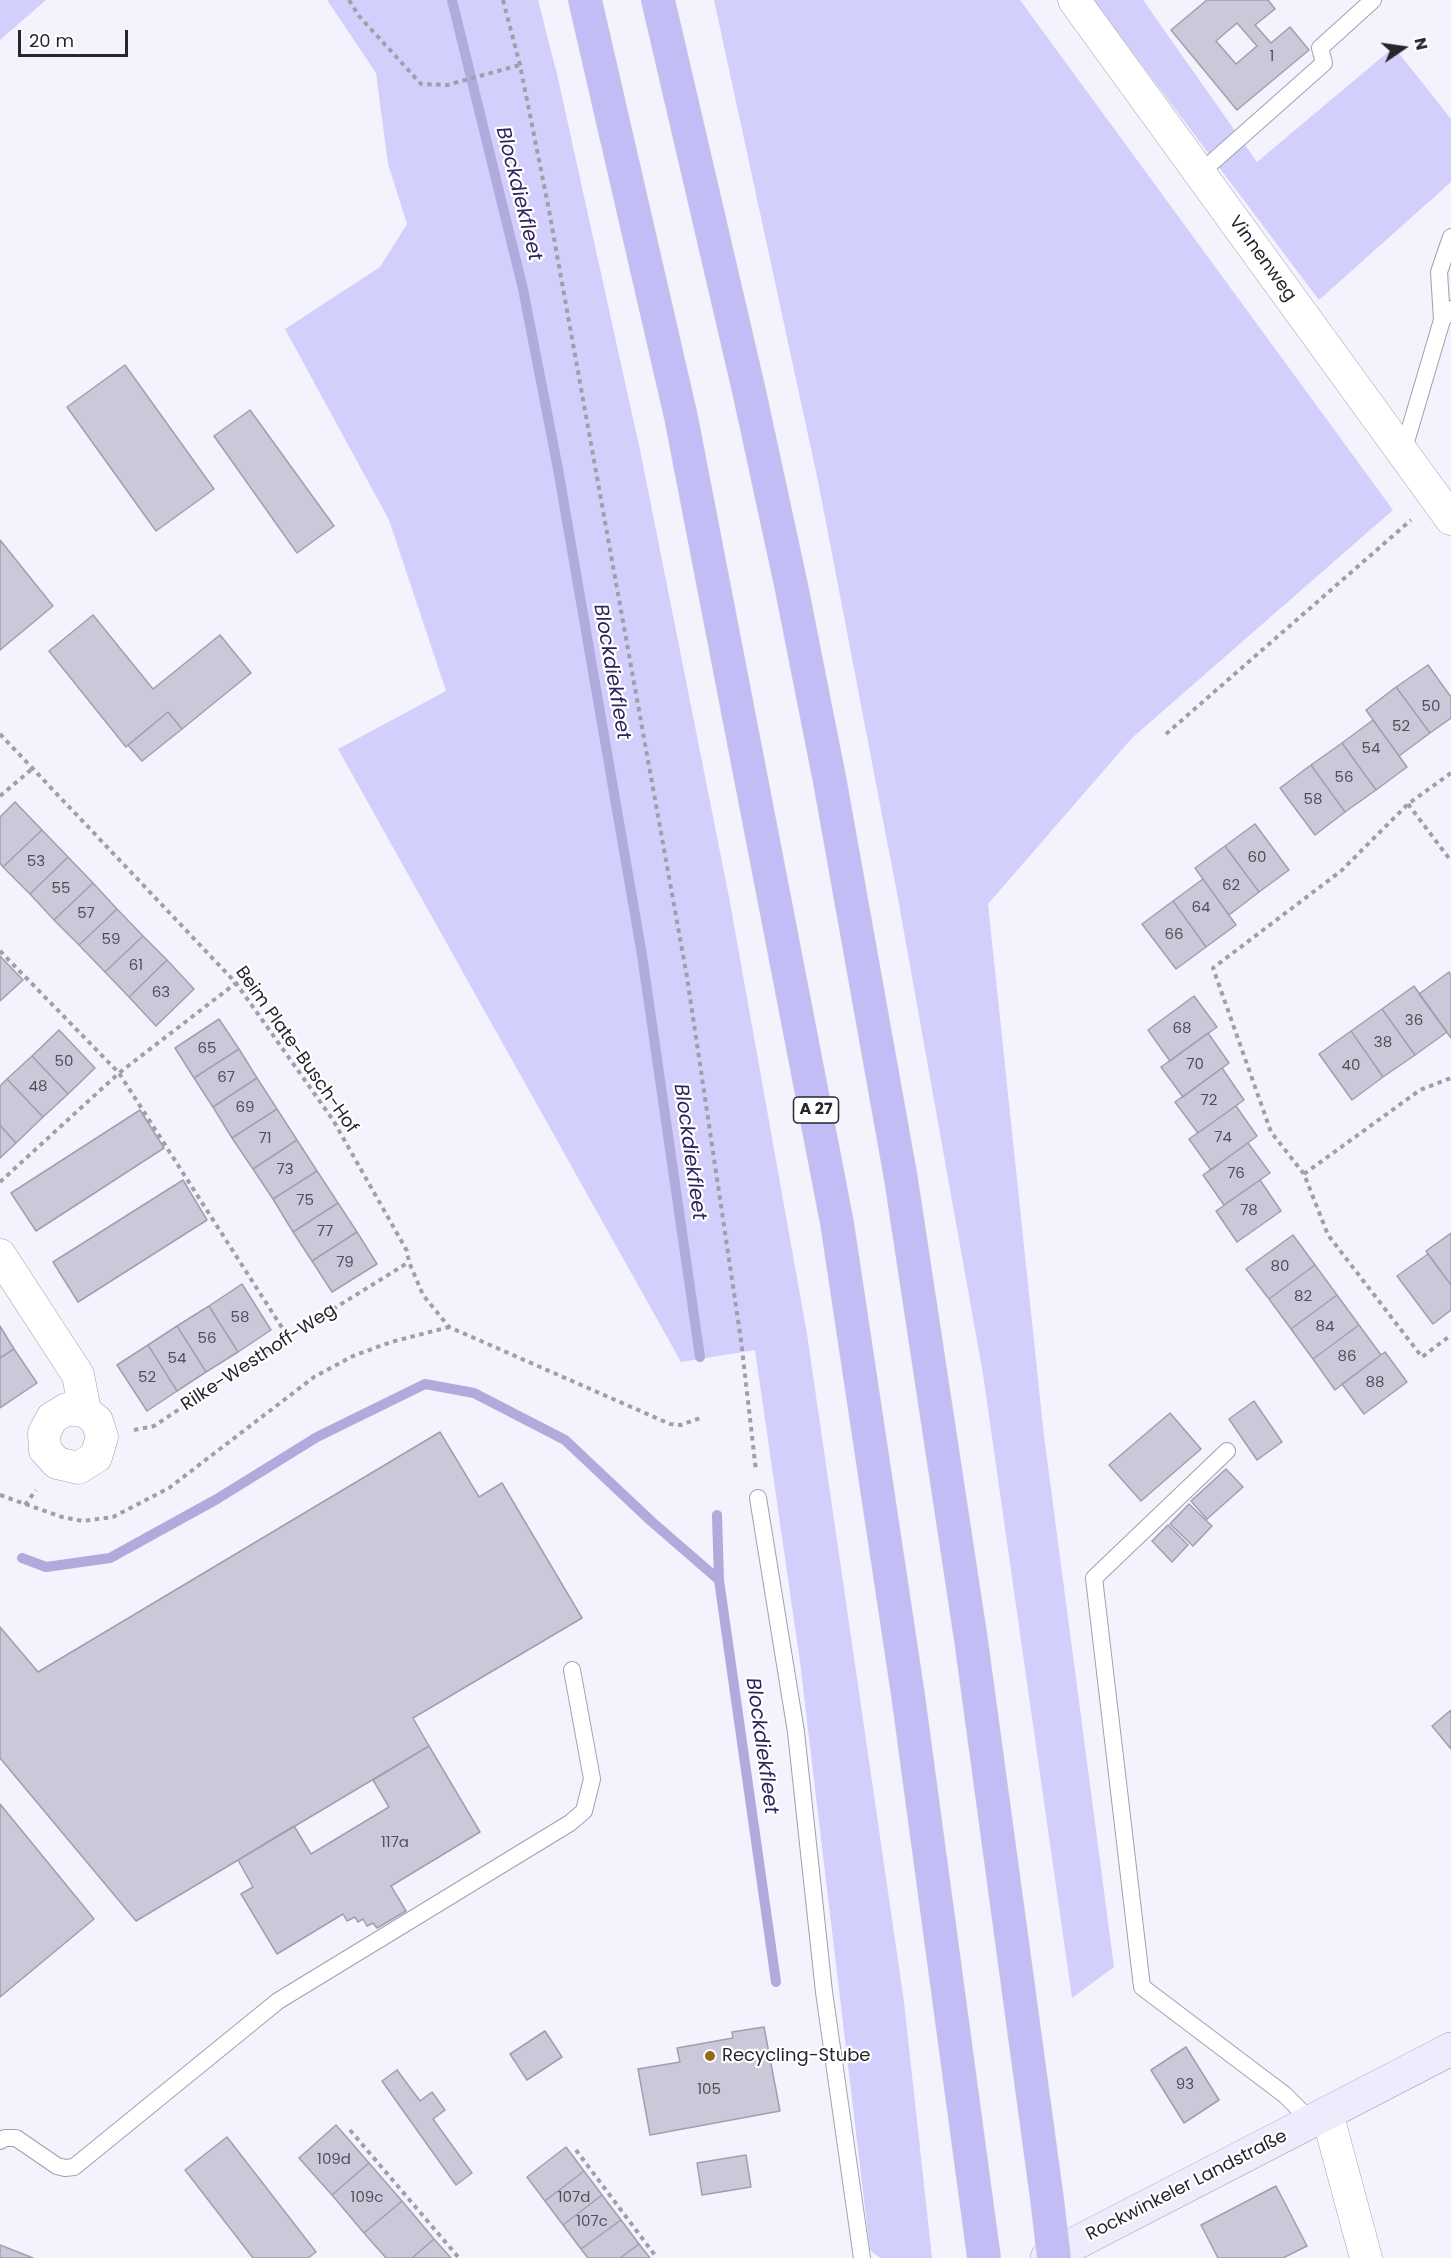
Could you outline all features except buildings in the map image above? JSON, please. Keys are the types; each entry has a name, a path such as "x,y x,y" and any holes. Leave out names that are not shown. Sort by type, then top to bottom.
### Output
{"highway":[{"name":"A 27","path":"585,0 681,417 837,1223 908,1695 983,2245"},
{"path":"658,0 749,391 791,585 830,782 901,1179 971,1640 1054,2258"}],"main road":[{"name":"Rockwinkeler Landstraße","path":"1047,2258 1451,2049"}],"street":[{"name":"Vinnenweg","path":"1074,0 1444,508"},
{"path":"0,1255 78,1375 85,1412"},
{"path":"67,1409 85,1412 97,1421 102,1437 96,1457 78,1468 57,1464 45,1450 44,1433 52,1418 67,1409"},
{"path":"1319,2117 1366,2258"}],"lane":[{"path":"1200,173 1324,63 1320,48 1373,0"},
{"path":"1403,452 1447,314 1440,272 1451,237"},
{"path":"1227,1451 1094,1578 1142,1987 1285,2095 1319,2117"},
{"path":"758,1498 796,1732 824,1992 862,2258"},
{"path":"0,2141 5,2138 16,2138 57,2166 74,2167 278,2001 570,1823 584,1811 592,1779 572,1670"}],"path":[{"path":"349,0 359,16 421,84 447,85 520,65"},
{"path":"502,0 520,65 561,275 687,977 741,1340 758,1498"},
{"path":"1166,734 1444,508"},
{"name":"Beim Plate-Busch-Hof","path":"0,734 236,983 333,1119 407,1251 409,1262 423,1295 449,1327"},
{"path":"0,796 32,769"},
{"path":"1451,773 1408,804 1341,871 1213,968 1271,1132 1304,1174 1328,1235 1422,1357 1451,1335"},
{"path":"1408,804 1451,861"},
{"path":"0,951 118,1073 288,1337"},
{"path":"0,1182 118,1073 236,983"},
{"path":"1304,1174 1420,1090 1451,1078"},
{"name":"Rilke-Westhoff-Weg","path":"102,1437 154,1426 288,1337 409,1262"},
{"path":"0,1495 62,1517 83,1521 113,1517 169,1488 314,1377 353,1356 382,1345 449,1327 670,1424 681,1425 700,1418"},
{"path":"350,2130 459,2258"},
{"path":"576,2150 657,2258"}],"shaded area":[{"path":"0,0 46,0 0,40"},
{"path":"327,0 538,0 557,74 640,450 729,897 807,1334 904,2002 932,2258 880,2258 870,2250 800,1662 755,1350 681,1362 338,749 446,691 389,520 285,329 380,267 407,224 388,164 376,73"},
{"path":"714,0 1020,0 1393,510 1132,738 988,904 1044,1436 1114,1967 1072,1998 983,1374 897,893 818,481"},
{"path":"1093,0 1143,0 1257,162 1394,47 1451,119 1451,182 1319,300"}],"waterway":[{"name":"Blockdiekfleet","path":"452,0 523,289 558,469 642,955 700,1357"},
{"path":"22,1558 46,1567 110,1558 217,1499 317,1437 425,1384 474,1393 565,1440 651,1521 719,1580"},
{"name":"Blockdiekfleet","path":"717,1515 719,1580 776,1982"}],"place":[{"name":"Recycling-Stube","path":"710,2056"}]}
